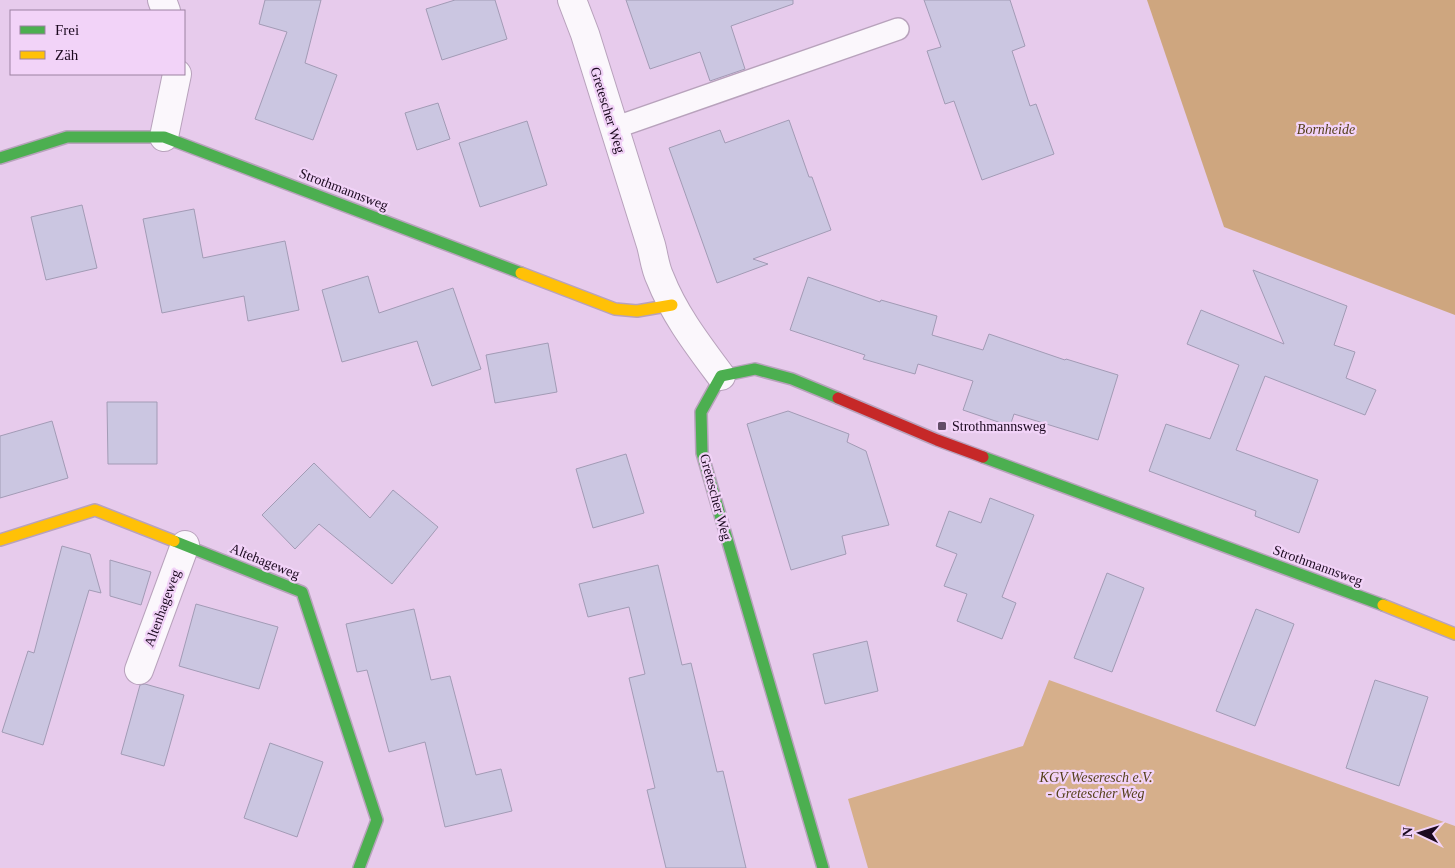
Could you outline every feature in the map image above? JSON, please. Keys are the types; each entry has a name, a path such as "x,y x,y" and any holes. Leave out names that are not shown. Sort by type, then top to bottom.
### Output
{"street":[{"name":"Gretescher Weg","path":"572,0 585,34 651,245 659,277 672,305 692,338 721,376 701,412 702,453 823,868"},
{"path":"164,137 177,75"},
{"name":"Strothmannsweg","path":"0,158 67,137 164,137 614,309 637,310 672,305"},
{"name":"Strothmannsweg","path":"721,376 755,369 792,379 937,440 1404,612 1455,634"},
{"name":"Altehageweg","path":"0,540 95,510 302,592 377,820 359,868"},
{"name":"Altenhageweg","path":"139,670 185,545"}],"lane":[{"path":"614,128 898,29"}],"green space":[{"name":"Bornheide","path":"1147,0 1455,0 1455,315 1224,227"},
{"name":"KGV Weseresch e.V. - Gretescher Weg","path":"1049,680 1455,826 1455,868 868,868 848,799 1023,746"}],"building":[{"path":"265,0 321,0 305,63 337,75 313,140 255,119 287,32 259,24"},
{"path":"455,0 495,0 507,39 442,60 426,9"},
{"path":"626,0 793,0 793,4 731,26 745,69 710,81 700,52 650,69"},
{"path":"924,0 1010,0 1025,46 1012,51 1030,106 1036,104 1054,154 982,180 954,101 945,104 927,51 941,47"},
{"path":"438,103 450,139 417,150 405,113"},
{"path":"789,120 809,177 812,177 831,230 753,259 768,264 717,283 669,148 720,130 725,143"},
{"path":"527,121 547,185 480,207 459,143"},
{"path":"82,205 97,268 46,280 31,217"},
{"path":"194,209 203,258 285,241 299,310 248,321 244,296 162,313 143,219"},
{"path":"1253,270 1347,306 1334,345 1355,352 1346,378 1376,390 1365,415 1265,376 1236,450 1318,480 1299,533 1255,516 1256,511 1149,471 1166,424 1210,439 1239,365 1187,344 1201,310 1284,344"},
{"path":"368,276 379,313 453,288 481,369 432,386 417,341 342,362 322,290"},
{"path":"808,277 880,302 881,300 937,316 932,335 983,350 989,334 1065,360 1118,375 1098,440 1014,414 1010,426 963,410 973,381 918,364 915,374 863,359 865,355 790,330"},
{"path":"548,343 557,392 495,403 486,355"},
{"path":"107,402 157,402 157,464 108,464"},
{"path":"788,411 849,434 847,442 866,451 889,525 842,536 846,554 791,570 747,424"},
{"path":"52,421 68,478 0,498 0,436"},
{"path":"626,454 644,513 593,528 576,469"},
{"path":"314,463 370,518 393,490 438,527 392,584 319,524 295,549 262,515"},
{"path":"990,498 1034,515 1002,597 1016,603 1002,639 957,621 967,594 944,586 957,554 936,546 949,511 981,523"},
{"path":"62,546 90,554 101,593 89,590 43,745 2,732 28,651 34,653"},
{"path":"110,560 151,572 141,605 110,596"},
{"path":"658,565 682,665 691,663 717,772 723,771 746,868 666,868 647,790 655,788 629,678 645,674 629,607 588,617 579,584"},
{"path":"1107,573 1144,588 1112,672 1074,658"},
{"path":"196,604 278,627 259,689 179,666"},
{"path":"414,609 431,680 450,676 476,775 501,769 512,811 445,827 425,742 389,752 367,670 357,672 346,624"},
{"path":"1256,609 1294,624 1255,726 1216,711"},
{"path":"867,641 878,691 825,704 813,654"},
{"path":"1375,680 1428,697 1399,786 1346,768"},
{"path":"145,684 184,695 164,766 121,754 140,685"},
{"path":"270,743 323,762 297,837 244,818"}],"traffic: fast":[{"path":"0,158 67,137 164,137 521,273"},
{"path":"823,868 702,453 701,412 721,376 755,369 792,379 838,398"},
{"path":"983,457 1383,605"},
{"path":"174,541 302,592 377,820 359,868"}],"traffic: slow":[{"path":"521,273 615,309 637,311 672,305"},
{"path":"0,540 95,510 174,541"},
{"path":"1383,605 1455,634"}],"traffic: jam":[{"path":"838,398 937,440 983,457"}],"place":[{"name":"Strothmannsweg","path":"942,426"}]}
